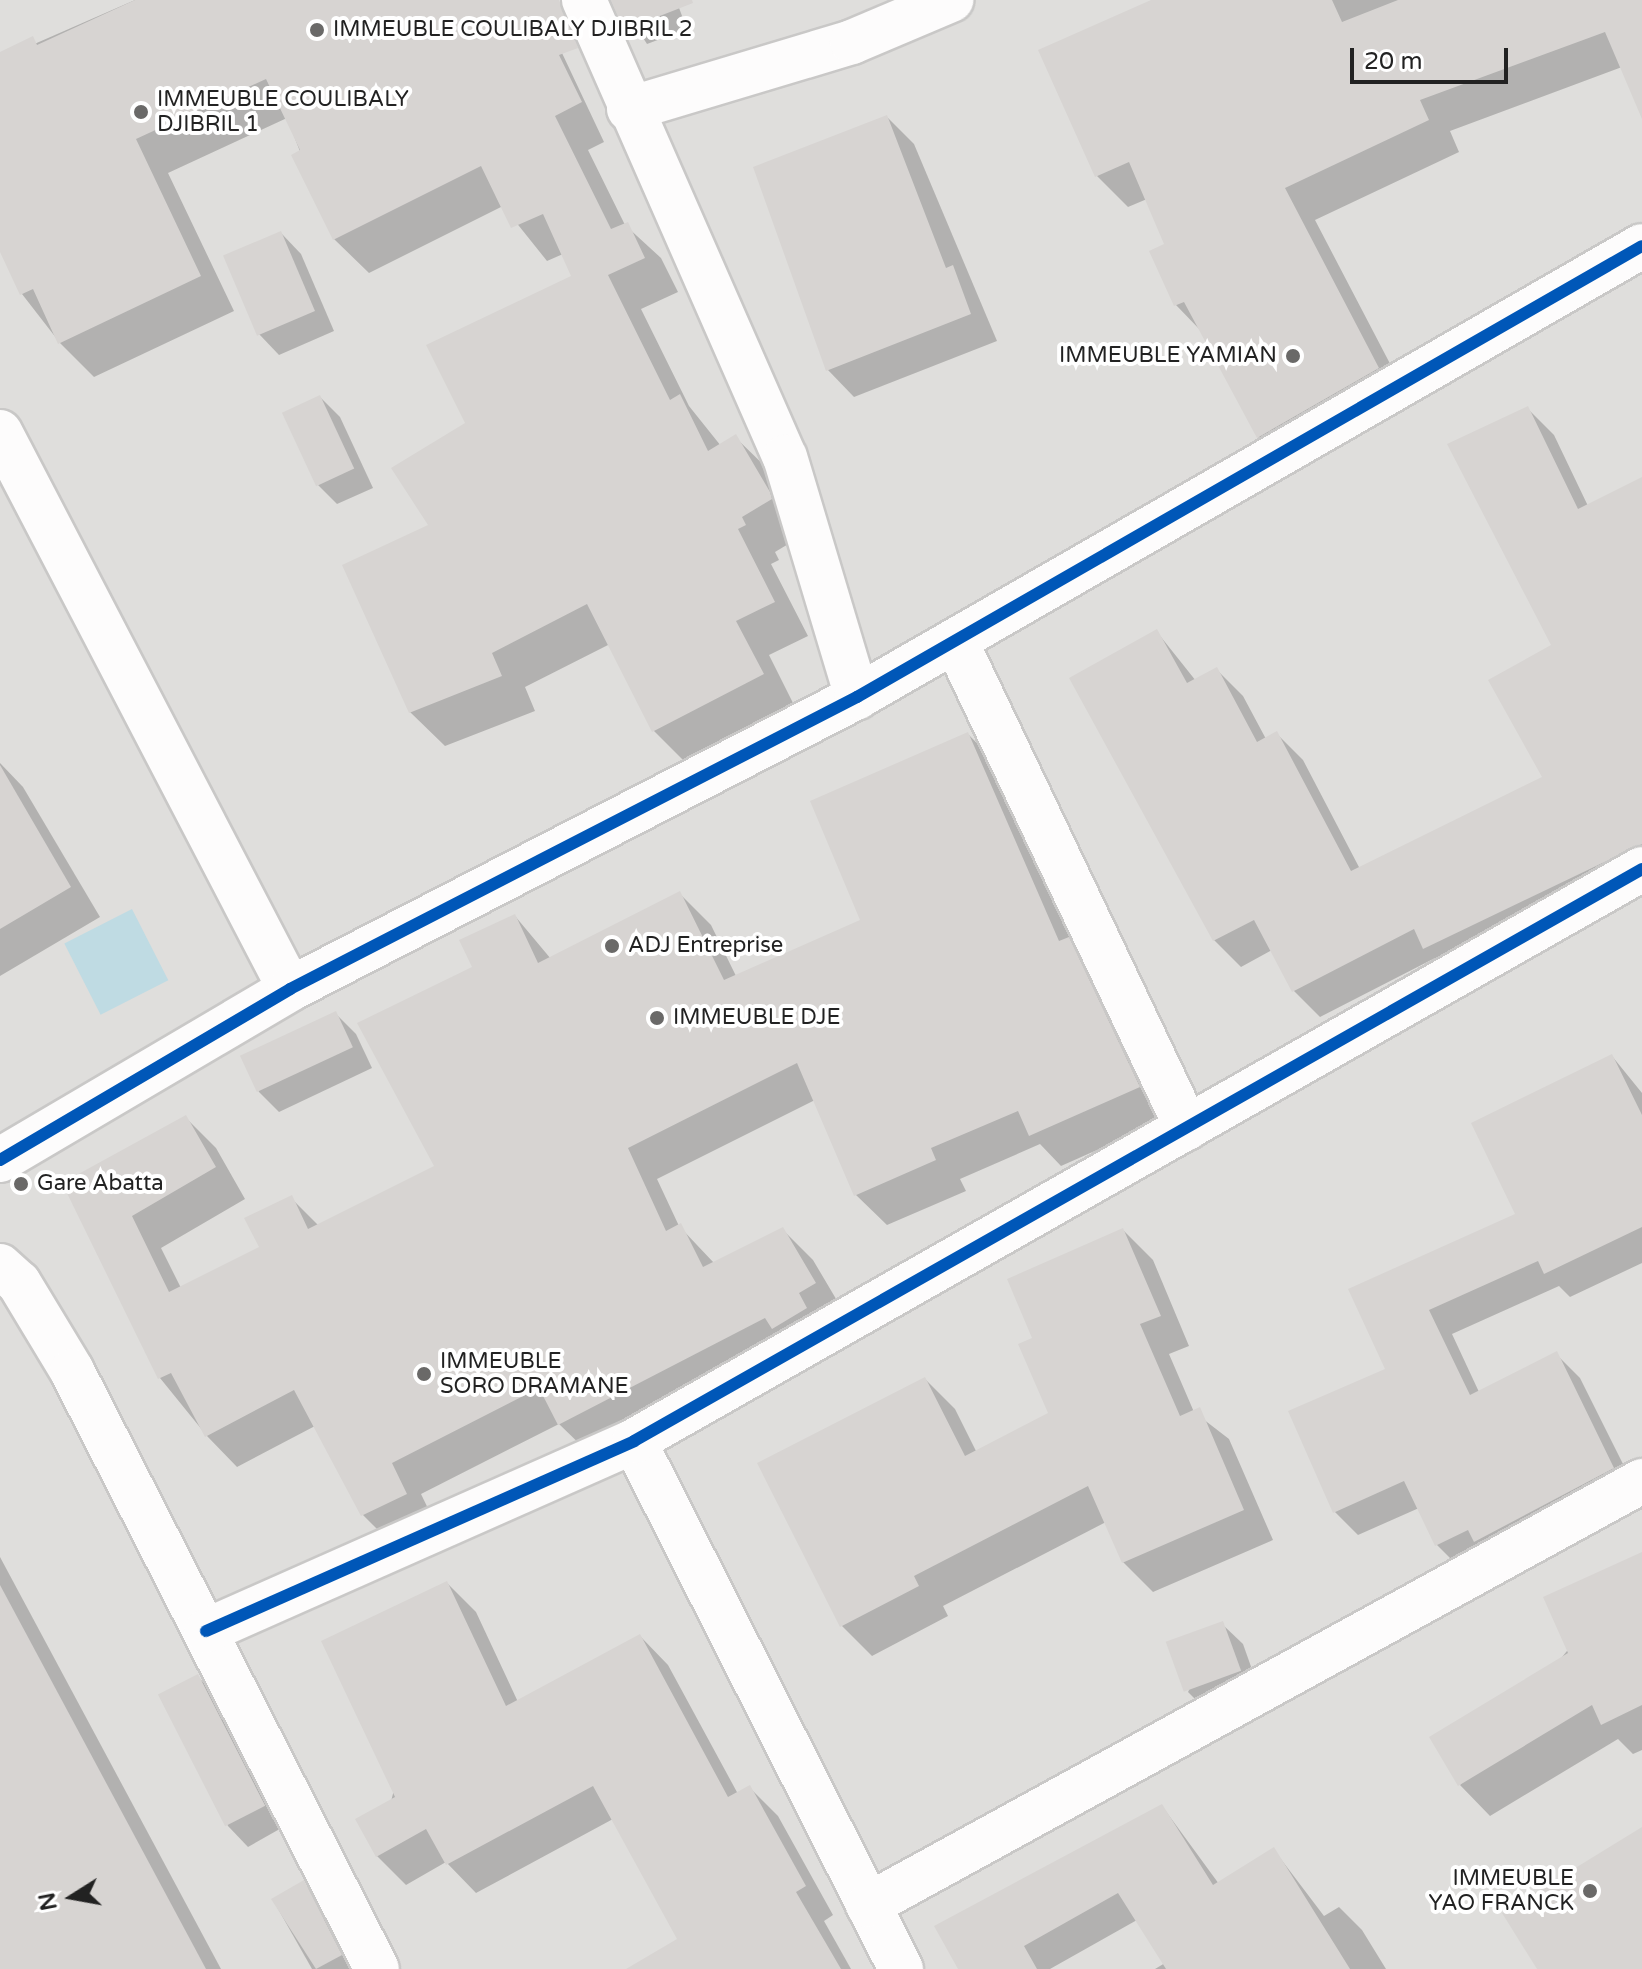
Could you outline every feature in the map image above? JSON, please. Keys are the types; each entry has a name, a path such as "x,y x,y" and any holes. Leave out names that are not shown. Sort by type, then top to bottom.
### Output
{"street":[{"path":"584,0 629,109 785,457 857,697"},
{"path":"629,109 852,42 951,0"},
{"path":"0,1160 290,989 857,697 956,642 1642,246"},
{"path":"0,432 290,989"},
{"path":"956,642 1187,1128"},
{"path":"206,1631 634,1441 1642,869"},
{"path":"0,1266 19,1283 72,1371 377,1969"},
{"path":"634,1441 901,1969"},
{"path":"868,1905 1642,1481"}],"shaded area":[{"path":"0,0 1642,0 1642,1969 0,1969"}],"water":[{"path":"132,909 168,980 101,1015 64,944"}],"building":[{"path":"135,0 559,0 578,48 559,55 582,102 555,116 611,229 628,222 645,258 608,275 670,400 680,394 708,451 736,434 770,492 772,499 742,517 746,525 738,529 775,602 736,621 764,674 652,732 587,604 492,653 502,676 409,713 342,565 428,525 391,468 465,423 426,345 571,276 543,214 511,228 481,166 333,240 291,155 300,150 266,79 136,139 201,276 58,344 33,289 20,295 0,252 0,52 33,36 37,45"},
{"path":"611,0 692,0 693,3 624,30"},
{"path":"1151,0 1332,0 1342,22 1398,0 1642,0 1642,119 1605,32 1420,100 1429,120 1285,188 1379,368 1257,438 1184,302 1174,306 1149,251 1164,244 1129,162 1095,177 1038,50"},
{"path":"887,115 946,268 953,265 971,314 826,371 753,167"},
{"path":"281,231 315,311 257,336 223,256"},
{"path":"320,395 354,468 316,486 282,413"},
{"path":"1528,406 1578,509 1642,477 1642,844 1423,949 1414,929 1292,992 1254,920 1213,941 1069,678 1157,629 1187,683 1217,667 1257,742 1277,731 1351,871 1542,777 1488,680 1551,645 1447,444"},
{"path":"968,732 1059,941 1069,937 1140,1087 1029,1136 1018,1111 931,1148 936,1160 854,1196 797,1063 628,1148 666,1231 681,1223 703,1267 783,1227 816,1283 799,1293 807,1308 772,1329 765,1318 558,1425 539,1388 392,1463 407,1494 361,1516 294,1390 205,1437 171,1373 158,1379 62,1183 186,1115 216,1167 132,1216 169,1292 259,1247 244,1218 292,1195 308,1229 434,1166 357,1023 472,967 459,940 515,914 538,963 680,891 724,980 860,920 810,801"},
{"path":"0,765 71,887 0,929"},
{"path":"336,1011 353,1047 257,1092 240,1056"},
{"path":"1612,1054 1642,1115 1642,1227 1544,1274 1538,1261 1429,1310 1470,1395 1557,1351 1614,1468 1474,1542 1468,1530 1435,1546 1404,1481 1333,1513 1288,1411 1385,1369 1348,1289 1515,1214 1471,1123"},
{"path":"1123,1228 1161,1316 1140,1324 1180,1416 1200,1407 1244,1510 1122,1563 1088,1486 914,1576 919,1586 840,1627 757,1463 925,1377 965,1456 1048,1413 1018,1344 1032,1338 1007,1279"},
{"path":"1642,1552 1642,1705 1601,1725 1592,1705 1458,1786 1429,1737 1568,1653 1543,1597"},
{"path":"447,1581 506,1706 640,1634 728,1797 750,1785 806,1886 796,1892 841,1969 626,1969 677,1939 593,1786 446,1865 426,1829 376,1857 355,1819 395,1797 321,1641"},
{"path":"0,1585 206,1969 0,1969"},
{"path":"1223,1621 1241,1671 1184,1692 1166,1642"},
{"path":"198,1674 265,1806 225,1826 158,1694"},
{"path":"1162,1804 1213,1885 1274,1847 1350,1969 1166,1969 1118,1893 1024,1946 1037,1969 958,1969 934,1926"},
{"name":"IMMEUBLE YAO FRANCK","path":"1642,1827 1642,1969 1537,1969 1502,1913"},
{"path":"304,1880 342,1955 316,1969 271,1899"}],"cycle path":[{"path":"0,1160 290,989 857,697 1642,246"},
{"path":"206,1631 634,1441 1642,869"}],"place":[{"name":"IMMEUBLE COULIBALY DJIBRIL 2","path":"317,30"},
{"name":"IMMEUBLE COULIBALY DJIBRIL 1","path":"141,112"},
{"name":"IMMEUBLE YAMIAN","path":"1293,356"},
{"name":"ADJ Entreprise","path":"612,946"},
{"name":"IMMEUBLE DJE","path":"657,1018"},
{"name":"Gare Abatta","path":"21,1184"},
{"name":"IMMEUBLE SORO DRAMANE","path":"424,1374"},
{"name":"IMMEUBLE YAO FRANCK","path":"1590,1891"}]}
